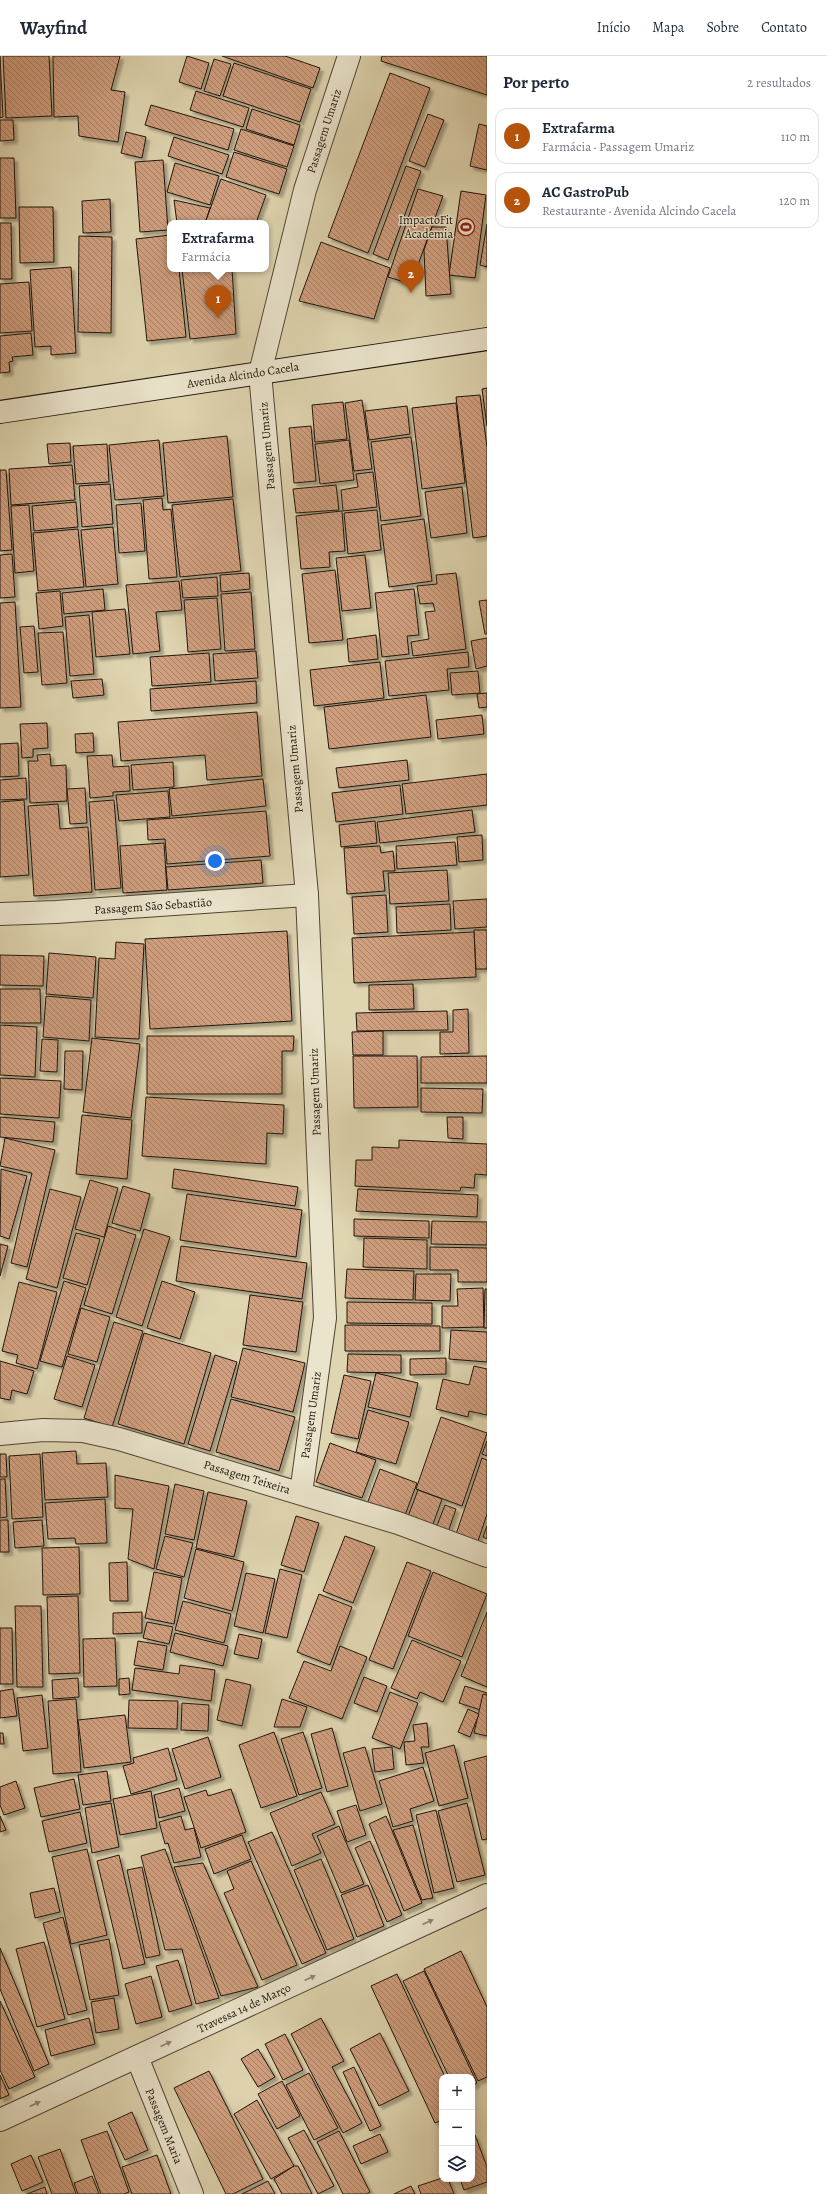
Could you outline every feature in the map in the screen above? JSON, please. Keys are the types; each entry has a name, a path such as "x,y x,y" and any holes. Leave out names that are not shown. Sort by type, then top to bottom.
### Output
{"street":[{"name":"Passagem Umariz","path":"301,1494 325,1318 306,895 260,373 305,190 349,56"},
{"name":"Avenida Alcindo Cacela","path":"0,412 487,339"},
{"name":"Passagem São Sebastião","path":"0,914 56,912 306,895"},
{"name":"Passagem Teixeira","path":"0,1434 43,1430 83,1431 119,1439 398,1523 487,1556"},
{"name":"Travessa 14 de Março","path":"0,2120 487,1894"},
{"name":"Passagem Maria","path":"137,2057 192,2194"}],"building":[{"path":"0,56 3,117 0,118"},
{"path":"3,56 49,56 52,116 6,118"},
{"path":"53,56 120,56 111,90 125,92 118,142 79,136 78,116 54,117"},
{"path":"187,56 209,63 201,89 179,82"},
{"path":"222,56 285,56 320,68 313,88"},
{"path":"382,56 487,56 487,95 381,61"},
{"path":"214,59 231,64 220,96 204,91"},
{"path":"234,63 311,89 300,122 223,96"},
{"path":"390,73 430,88 368,253 328,237"},
{"path":"196,91 249,108 243,127 190,110"},
{"path":"151,105 234,129 228,150 145,125"},
{"path":"252,109 300,125 294,145 246,129"},
{"path":"428,114 444,120 425,167 409,161"},
{"path":"0,120 13,120 14,140 0,141"},
{"path":"479,124 487,126 487,170 470,166"},
{"path":"241,129 294,146 287,167 234,150"},
{"path":"126,132 146,137 142,158 121,153"},
{"path":"174,137 229,155 222,174 168,156"},
{"path":"234,152 287,169 279,194 226,177"},
{"path":"0,158 14,158 16,218 0,218"},
{"path":"163,160 167,230 140,232 135,162"},
{"path":"175,163 219,176 210,205 167,192"},
{"path":"406,166 421,171 388,260 373,254"},
{"path":"221,179 266,195 257,220 206,220"},
{"path":"418,189 443,196 411,284 388,277"},
{"path":"461,191 486,195 475,278 449,275"},
{"path":"110,199 111,232 83,233 82,201"},
{"path":"174,200 210,208 206,220 177,220"},
{"path":"19,207 53,207 54,262 20,263"},
{"path":"0,223 11,223 12,279 0,279"},
{"path":"487,224 487,267 480,265"},
{"path":"432,227 446,227 451,294 426,296 424,250"},
{"path":"167,235 167,272 179,272 186,337 147,341 136,239"},
{"path":"79,236 112,237 111,333 78,332"},
{"path":"321,242 390,268 374,319 299,301"},
{"path":"71,267 76,353 51,355 51,346 35,347 30,270"},
{"path":"182,272 232,272 236,334 190,339"},
{"path":"29,282 32,331 0,333 0,284"},
{"path":"31,333 33,355 12,357 13,361 9,362 10,372 0,373 0,336"},
{"path":"487,388 487,426 482,389"},
{"path":"480,395 487,447 487,536 473,538 456,397"},
{"path":"362,400 372,469 354,471 345,403"},
{"path":"343,402 347,439 315,442 312,405"},
{"path":"456,403 465,483 422,489 412,408"},
{"path":"407,406 410,434 369,440 365,411"},
{"path":"311,426 316,481 294,483 289,428"},
{"path":"227,436 233,497 168,503 163,443"},
{"path":"411,437 421,516 381,521 371,442"},
{"path":"159,440 164,496 115,500 109,445"},
{"path":"349,440 354,480 320,484 315,444"},
{"path":"70,443 71,462 49,464 47,444"},
{"path":"107,444 109,482 76,484 73,446"},
{"path":"72,465 75,500 11,505 9,469"},
{"path":"0,470 6,470 12,550 0,551"},
{"path":"373,472 377,507 343,511 341,490 358,487 356,474"},
{"path":"110,484 113,524 82,527 79,486"},
{"path":"336,485 339,510 296,513 293,489"},
{"path":"462,487 467,533 431,538 425,492"},
{"path":"162,498 163,510 171,509 177,577 149,579 143,500"},
{"path":"233,499 241,571 180,577 172,505"},
{"path":"76,502 78,527 34,531 32,506"},
{"path":"141,503 145,551 119,553 116,505"},
{"path":"29,505 34,571 15,573 11,506"},
{"path":"377,510 381,550 348,554 344,513"},
{"path":"342,511 345,551 329,552 330,567 301,569 296,516"},
{"path":"424,519 432,581 389,587 381,525"},
{"path":"113,527 118,584 86,587 81,530"},
{"path":"78,529 84,587 38,591 33,533"},
{"path":"12,554 15,597 0,598 0,555"},
{"path":"365,555 371,608 342,611 336,558"},
{"path":"335,570 343,640 309,643 302,574"},
{"path":"249,573 250,589 221,592 220,575"},
{"path":"456,573 466,649 413,656 411,642 429,639 425,612 435,611 433,603 420,604 417,586 437,584 436,575"},
{"path":"217,577 218,596 183,598 181,580"},
{"path":"179,581 182,610 156,612 160,651 133,654 126,585"},
{"path":"103,589 105,610 64,614 62,593"},
{"path":"414,589 419,635 407,636 409,654 382,657 375,593"},
{"path":"60,591 63,626 39,629 36,593"},
{"path":"251,592 255,649 225,651 221,594"},
{"path":"217,598 221,649 188,652 184,600"},
{"path":"487,600 487,634 485,634 479,601"},
{"path":"15,602 21,707 0,708 0,603"},
{"path":"125,609 130,654 96,657 92,612"},
{"path":"89,615 94,674 70,676 65,617"},
{"path":"34,626 38,672 24,673 20,627"},
{"path":"63,632 67,683 42,685 38,633"},
{"path":"376,635 378,659 349,662 347,639"},
{"path":"487,638 487,666 476,669 471,641"},
{"path":"256,651 258,678 215,681 213,654"},
{"path":"468,652 469,667 447,669 449,690 389,696 385,661"},
{"path":"209,653 211,682 152,686 150,657"},
{"path":"380,662 384,698 314,706 310,670"},
{"path":"478,671 480,693 452,695 450,673"},
{"path":"102,679 104,695 73,698 71,681"},
{"path":"256,681 257,703 151,711 150,689"},
{"path":"487,693 487,707 479,708 477,694"},
{"path":"426,695 431,737 329,749 324,707"},
{"path":"257,712 262,776 207,780 205,755 121,761 118,722"},
{"path":"482,715 484,734 438,739 436,720"},
{"path":"47,723 48,748 33,749 33,757 22,758 20,724"},
{"path":"93,733 94,752 76,753 75,734"},
{"path":"18,743 19,776 0,777 0,744"},
{"path":"50,754 51,766 66,765 67,801 30,803 28,761 38,761 37,755"},
{"path":"112,755 113,767 129,766 130,791 113,792 113,796 90,798 87,756"},
{"path":"407,760 409,780 339,788 336,768"},
{"path":"173,762 174,787 133,790 131,765"},
{"path":"487,774 487,805 406,814 402,784"},
{"path":"26,778 27,799 0,800 0,780"},
{"path":"263,779 266,806 172,816 169,789"},
{"path":"400,785 403,814 336,822 332,793"},
{"path":"85,788 87,823 70,824 67,789"},
{"path":"168,791 170,817 119,821 116,795"},
{"path":"24,800 29,875 0,877 0,802"},
{"path":"114,800 121,888 95,890 89,802"},
{"path":"58,804 60,829 88,827 92,892 34,896 28,806"},
{"path":"472,810 475,832 380,843 377,822"},
{"path":"266,811 270,856 167,864 165,839 148,840 147,820"},
{"path":"375,821 377,843 341,847 339,825"},
{"path":"482,835 483,860 459,862 457,837"},
{"path":"455,842 457,865 397,869 396,846"},
{"path":"164,843 167,890 123,893 120,846"},
{"path":"380,846 381,853 393,851 395,871 383,871 385,891 347,894 344,848"},
{"path":"261,860 263,883 168,890 166,867"},
{"path":"447,870 449,901 390,904 388,873"},
{"path":"386,895 388,932 354,934 352,897"},
{"path":"487,899 487,927 455,929 453,901"},
{"path":"450,904 451,930 397,933 396,907"},
{"path":"474,930 487,930 487,969 476,969"},
{"path":"287,931 292,1021 150,1029 145,939"},
{"path":"474,932 476,977 354,983 352,938"},
{"path":"116,942 144,944 139,1039 95,1037 99,958 115,959"},
{"path":"49,953 96,957 93,998 46,994"},
{"path":"0,955 44,956 43,986 0,985"},
{"path":"413,984 414,1009 369,1010 369,985"},
{"path":"0,989 40,989 41,1023 0,1023"},
{"path":"46,996 91,1000 89,1041 43,1037"},
{"path":"468,1009 469,1053 440,1054 440,1032 453,1032 453,1010"},
{"path":"447,1011 448,1030 357,1031 356,1013"},
{"path":"0,1025 37,1027 35,1077 0,1075"},
{"path":"383,1031 383,1055 353,1055 352,1032"},
{"path":"147,1036 294,1036 293,1051 282,1051 282,1094 147,1094"},
{"path":"92,1038 140,1044 131,1118 83,1112"},
{"path":"42,1039 58,1040 57,1072 40,1071"},
{"path":"65,1051 83,1051 82,1090 64,1089"},
{"path":"353,1056 417,1056 418,1107 354,1108"},
{"path":"487,1056 487,1083 421,1083 421,1057"},
{"path":"0,1078 61,1081 59,1118 0,1114"},
{"path":"421,1088 483,1089 482,1113 421,1112"},
{"path":"146,1097 284,1105 283,1134 267,1133 266,1164 142,1156"},
{"path":"82,1115 132,1120 127,1179 76,1174"},
{"path":"0,1117 55,1122 53,1142 0,1137"},
{"path":"447,1117 463,1117 463,1139 448,1138"},
{"path":"5,1138 55,1150 27,1267 11,1263 32,1173 0,1166"},
{"path":"399,1140 487,1144 487,1175 475,1174 474,1188 461,1187 460,1191 355,1186 356,1160 372,1160 372,1147 399,1148"},
{"path":"1,1169 27,1176 9,1239 0,1236"},
{"path":"174,1169 298,1187 295,1206 172,1188"},
{"path":"90,1180 118,1188 104,1237 75,1229"},
{"path":"123,1186 150,1194 140,1231 112,1223"},
{"path":"50,1189 81,1197 57,1288 26,1279"},
{"path":"358,1189 478,1195 477,1217 356,1211"},
{"path":"187,1194 302,1210 296,1257 180,1240"},
{"path":"354,1219 429,1221 429,1238 354,1236"},
{"path":"432,1221 487,1222 487,1245 431,1244"},
{"path":"108,1226 136,1235 112,1314 84,1305"},
{"path":"144,1229 170,1237 142,1326 116,1317"},
{"path":"76,1233 100,1239 87,1285 63,1278"},
{"path":"364,1238 427,1240 427,1269 363,1267"},
{"path":"0,1244 8,1246 0,1276"},
{"path":"181,1246 307,1263 302,1299 176,1281"},
{"path":"430,1247 487,1248 487,1282 458,1282 458,1270 430,1270"},
{"path":"347,1269 414,1271 413,1300 345,1298"},
{"path":"416,1274 451,1274 450,1301 415,1300"},
{"path":"64,1281 86,1288 62,1367 40,1361"},
{"path":"162,1281 195,1292 180,1339 147,1328"},
{"path":"19,1282 57,1292 37,1369 16,1363 18,1355 2,1351"},
{"path":"483,1288 484,1327 442,1328 442,1306 458,1306 457,1289"},
{"path":"485,1289 487,1289 487,1328 484,1328"},
{"path":"250,1295 303,1302 296,1352 243,1345"},
{"path":"347,1302 432,1303 432,1324 347,1323"},
{"path":"81,1308 110,1317 97,1362 68,1354"},
{"path":"114,1322 143,1331 112,1427 84,1418"},
{"path":"345,1325 440,1326 440,1351 345,1351"},
{"path":"451,1330 487,1332 487,1362 449,1359"},
{"path":"144,1333 211,1353 184,1444 118,1424"},
{"path":"243,1348 305,1363 293,1412 231,1397"},
{"path":"348,1354 401,1355 401,1373 347,1372"},
{"path":"215,1355 237,1362 210,1451 188,1444"},
{"path":"67,1356 95,1365 82,1407 54,1399"},
{"path":"446,1358 446,1374 410,1375 410,1359"},
{"path":"0,1361 34,1371 27,1394 12,1390 10,1400 0,1398"},
{"path":"474,1366 487,1369 487,1415 469,1411 468,1417 436,1409 443,1379 469,1385"},
{"path":"376,1373 418,1383 410,1417 368,1407"},
{"path":"344,1375 371,1381 358,1439 331,1433"},
{"path":"231,1399 295,1417 279,1471 216,1452"},
{"path":"368,1410 409,1422 396,1464 356,1452"},
{"path":"441,1417 487,1433 462,1506 416,1489"},
{"path":"487,1441 487,1456 482,1454"},
{"path":"330,1443 376,1460 362,1498 316,1482"},
{"path":"76,1451 77,1464 106,1463 108,1497 45,1500 42,1453"},
{"path":"0,1454 6,1454 7,1477 0,1477"},
{"path":"40,1454 43,1517 12,1519 9,1456"},
{"path":"482,1458 487,1460 487,1514 477,1544 455,1537"},
{"path":"380,1469 417,1483 404,1518 367,1504"},
{"path":"115,1475 169,1486 154,1569 128,1559 133,1509 115,1508"},
{"path":"0,1479 5,1479 7,1517 0,1518"},
{"path":"175,1484 204,1491 194,1540 165,1534"},
{"path":"418,1490 442,1499 432,1527 407,1519"},
{"path":"208,1492 247,1501 234,1557 196,1548"},
{"path":"105,1499 107,1543 76,1544 75,1538 48,1539 45,1503"},
{"path":"445,1505 456,1509 448,1532 436,1528"},
{"path":"296,1516 319,1523 304,1572 281,1565"},
{"path":"0,1520 8,1520 9,1552 0,1552"},
{"path":"42,1520 44,1546 15,1548 13,1522"},
{"path":"487,1526 487,1539 483,1537"},
{"path":"165,1536 193,1543 184,1577 156,1569"},
{"path":"345,1536 375,1547 353,1603 323,1591"},
{"path":"79,1547 80,1594 43,1595 42,1548"},
{"path":"196,1549 244,1562 232,1611 184,1598"},
{"path":"127,1562 128,1601 110,1601 109,1563"},
{"path":"407,1562 431,1571 393,1669 369,1660"},
{"path":"280,1569 302,1575 287,1638 265,1633"},
{"path":"154,1572 182,1578 174,1624 145,1618"},
{"path":"433,1572 487,1594 462,1657 408,1636"},
{"path":"246,1573 275,1579 263,1633 234,1626"},
{"path":"319,1594 352,1607 330,1665 297,1652"},
{"path":"78,1596 80,1673 49,1674 47,1597"},
{"path":"183,1601 231,1614 224,1643 175,1630"},
{"path":"15,1606 41,1606 43,1687 17,1687"},
{"path":"142,1612 142,1633 113,1634 113,1613"},
{"path":"487,1612 487,1687 461,1676"},
{"path":"147,1622 173,1627 169,1644 143,1638"},
{"path":"0,1628 12,1628 13,1684 0,1684"},
{"path":"175,1633 228,1646 223,1666 170,1652"},
{"path":"239,1634 262,1639 258,1659 234,1654"},
{"path":"115,1638 117,1686 84,1687 83,1639"},
{"path":"412,1640 461,1661 443,1702 420,1692 417,1699 391,1688"},
{"path":"138,1641 167,1646 163,1670 134,1665"},
{"path":"340,1646 367,1657 342,1719 289,1698 304,1661 331,1671"},
{"path":"180,1665 215,1670 211,1701 132,1690 135,1668 179,1674"},
{"path":"364,1677 387,1686 377,1712 354,1703"},
{"path":"78,1678 79,1697 53,1699 52,1680"},
{"path":"129,1678 130,1694 119,1695 119,1679"},
{"path":"226,1679 251,1685 242,1726 217,1720"},
{"path":"465,1686 487,1693 487,1712 459,1703"},
{"path":"13,1689 17,1716 0,1718 0,1691"},
{"path":"390,1692 418,1703 400,1749 372,1738"},
{"path":"483,1694 487,1695 487,1736 474,1733"},
{"path":"42,1695 48,1748 23,1751 17,1698"},
{"path":"76,1699 81,1772 53,1774 48,1701"},
{"path":"282,1699 307,1707 300,1727 274,1727"},
{"path":"129,1700 178,1701 177,1729 128,1728"},
{"path":"182,1703 209,1705 208,1731 181,1730"},
{"path":"468,1709 479,1714 470,1737 458,1732"},
{"path":"125,1715 131,1762 84,1768 78,1720"},
{"path":"427,1723 429,1747 421,1747 424,1763 406,1765 404,1742 415,1741 413,1725"},
{"path":"332,1728 348,1786 327,1792 311,1734"},
{"path":"274,1732 297,1796 261,1808 239,1745"},
{"path":"303,1732 322,1788 299,1795 281,1739"},
{"path":"0,1733 3,1733 4,1744 0,1744"},
{"path":"208,1737 221,1777 185,1789 172,1749"},
{"path":"454,1745 468,1798 439,1806 425,1753"},
{"path":"365,1747 382,1804 360,1811 343,1753"},
{"path":"392,1747 394,1769 375,1772 372,1749"},
{"path":"168,1748 177,1780 131,1794 123,1766 134,1763 133,1758"},
{"path":"487,1756 487,1839 482,1840 464,1762"},
{"path":"423,1767 434,1801 410,1809 413,1821 393,1827 379,1781"},
{"path":"107,1771 111,1801 83,1805 78,1775"},
{"path":"74,1779 80,1809 41,1817 34,1788"},
{"path":"16,1781 25,1808 4,1815 0,1805 0,1787"},
{"path":"179,1788 185,1811 159,1818 154,1795"},
{"path":"231,1789 246,1832 201,1848 184,1797 206,1790 208,1796"},
{"path":"151,1791 157,1828 120,1835 113,1799"},
{"path":"321,1792 335,1824 312,1834 321,1853 292,1866 270,1813"},
{"path":"111,1803 119,1847 92,1853 85,1808"},
{"path":"467,1803 485,1875 457,1882 438,1811"},
{"path":"356,1805 366,1835 347,1842 337,1811"},
{"path":"436,1810 454,1888 434,1893 416,1815"},
{"path":"80,1812 87,1843 49,1852 42,1821"},
{"path":"0,1816 6,1830 0,1832"},
{"path":"181,1816 185,1830 194,1828 201,1857 174,1863 168,1843 165,1844 159,1822"},
{"path":"386,1816 422,1903 404,1911 369,1824"},
{"path":"413,1825 433,1898 422,1900 393,1830"},
{"path":"339,1826 364,1884 341,1893 317,1836"},
{"path":"272,1832 326,1953 302,1964 248,1842"},
{"path":"242,1835 251,1859 214,1874 205,1849"},
{"path":"370,1841 402,1915 387,1922 355,1848"},
{"path":"87,1849 107,1935 71,1944 52,1857"},
{"path":"165,1849 219,1998 196,2004 182,1949 165,1950 141,1856"},
{"path":"119,1855 145,1964 123,1969 97,1861"},
{"path":"321,1859 354,1939 327,1950 294,1870"},
{"path":"251,1861 297,1965 262,1980 224,1893 234,1889 227,1871"},
{"path":"203,1863 258,1987 221,1996 174,1867"},
{"path":"142,1867 160,1955 146,1958 127,1870"},
{"path":"368,1885 384,1926 357,1937 341,1895"},
{"path":"54,1888 60,1912 35,1918 30,1893"},
{"path":"63,1917 87,2010 68,2015 43,1923"},
{"path":"109,1939 119,1995 90,2000 79,1945"},
{"path":"44,1942 65,2019 37,2027 16,1949"},
{"path":"0,1948 49,2064 34,2071 0,1989"},
{"path":"461,1951 487,2007 487,2077 478,2081 424,1969"},
{"path":"178,1960 192,2005 169,2012 156,1966"},
{"path":"424,1971 473,2074 448,2074 403,1981"},
{"path":"397,1974 444,2074 439,2074 439,2121 435,2123 371,1986"},
{"path":"151,1976 162,2017 136,2024 125,1984"},
{"path":"114,1998 119,2029 96,2033 91,2002"},
{"path":"0,2001 35,2077 9,2089 0,2070"},
{"path":"89,2018 95,2044 51,2056 45,2030"},
{"path":"321,2018 344,2061 332,2067 362,2123 343,2133 291,2034"},
{"path":"380,2033 409,2091 379,2106 350,2049"},
{"path":"285,2034 303,2070 283,2080 265,2044"},
{"path":"258,2049 275,2077 258,2087 241,2059"},
{"path":"354,2067 381,2126 370,2131 343,2072"},
{"path":"209,2071 263,2179 233,2194 226,2194 174,2088"},
{"path":"309,2073 338,2128 314,2140 286,2085"},
{"path":"0,2075 9,2095 0,2099"},
{"path":"282,2081 300,2116 277,2129 258,2094"},
{"path":"257,2100 294,2166 271,2179 234,2114"},
{"path":"132,2112 148,2150 125,2160 108,2123"},
{"path":"304,2130 334,2186 318,2194 288,2138"},
{"path":"107,2131 129,2192 124,2194 101,2194 81,2140"},
{"path":"339,2131 370,2192 367,2194 343,2194 317,2142"},
{"path":"380,2134 388,2152 361,2164 353,2146"},
{"path":"475,2135 487,2167 487,2182 464,2190 461,2182 475,2182"},
{"path":"60,2149 76,2194 52,2194 38,2157"},
{"path":"31,2155 43,2182 22,2191 11,2164"},
{"path":"157,2155 171,2194 132,2194 122,2167"},
{"path":"294,2166 298,2166 312,2194 282,2194 274,2179"},
{"path":"92,2176 99,2194 78,2194 74,2183"},
{"path":"439,2179 439,2182 449,2182 454,2194 421,2194 418,2186"},
{"path":"268,2181 275,2194 242,2194"},
{"path":"411,2186 415,2194 394,2194"},
{"path":"45,2187 47,2194 27,2194"}],"place":[{"name":"ImpactoFit Academia","path":"466,227"},
{"name":"AC GastroPub","path":"411,293"},
{"name":"Extrafarma","path":"218,318"}]}
